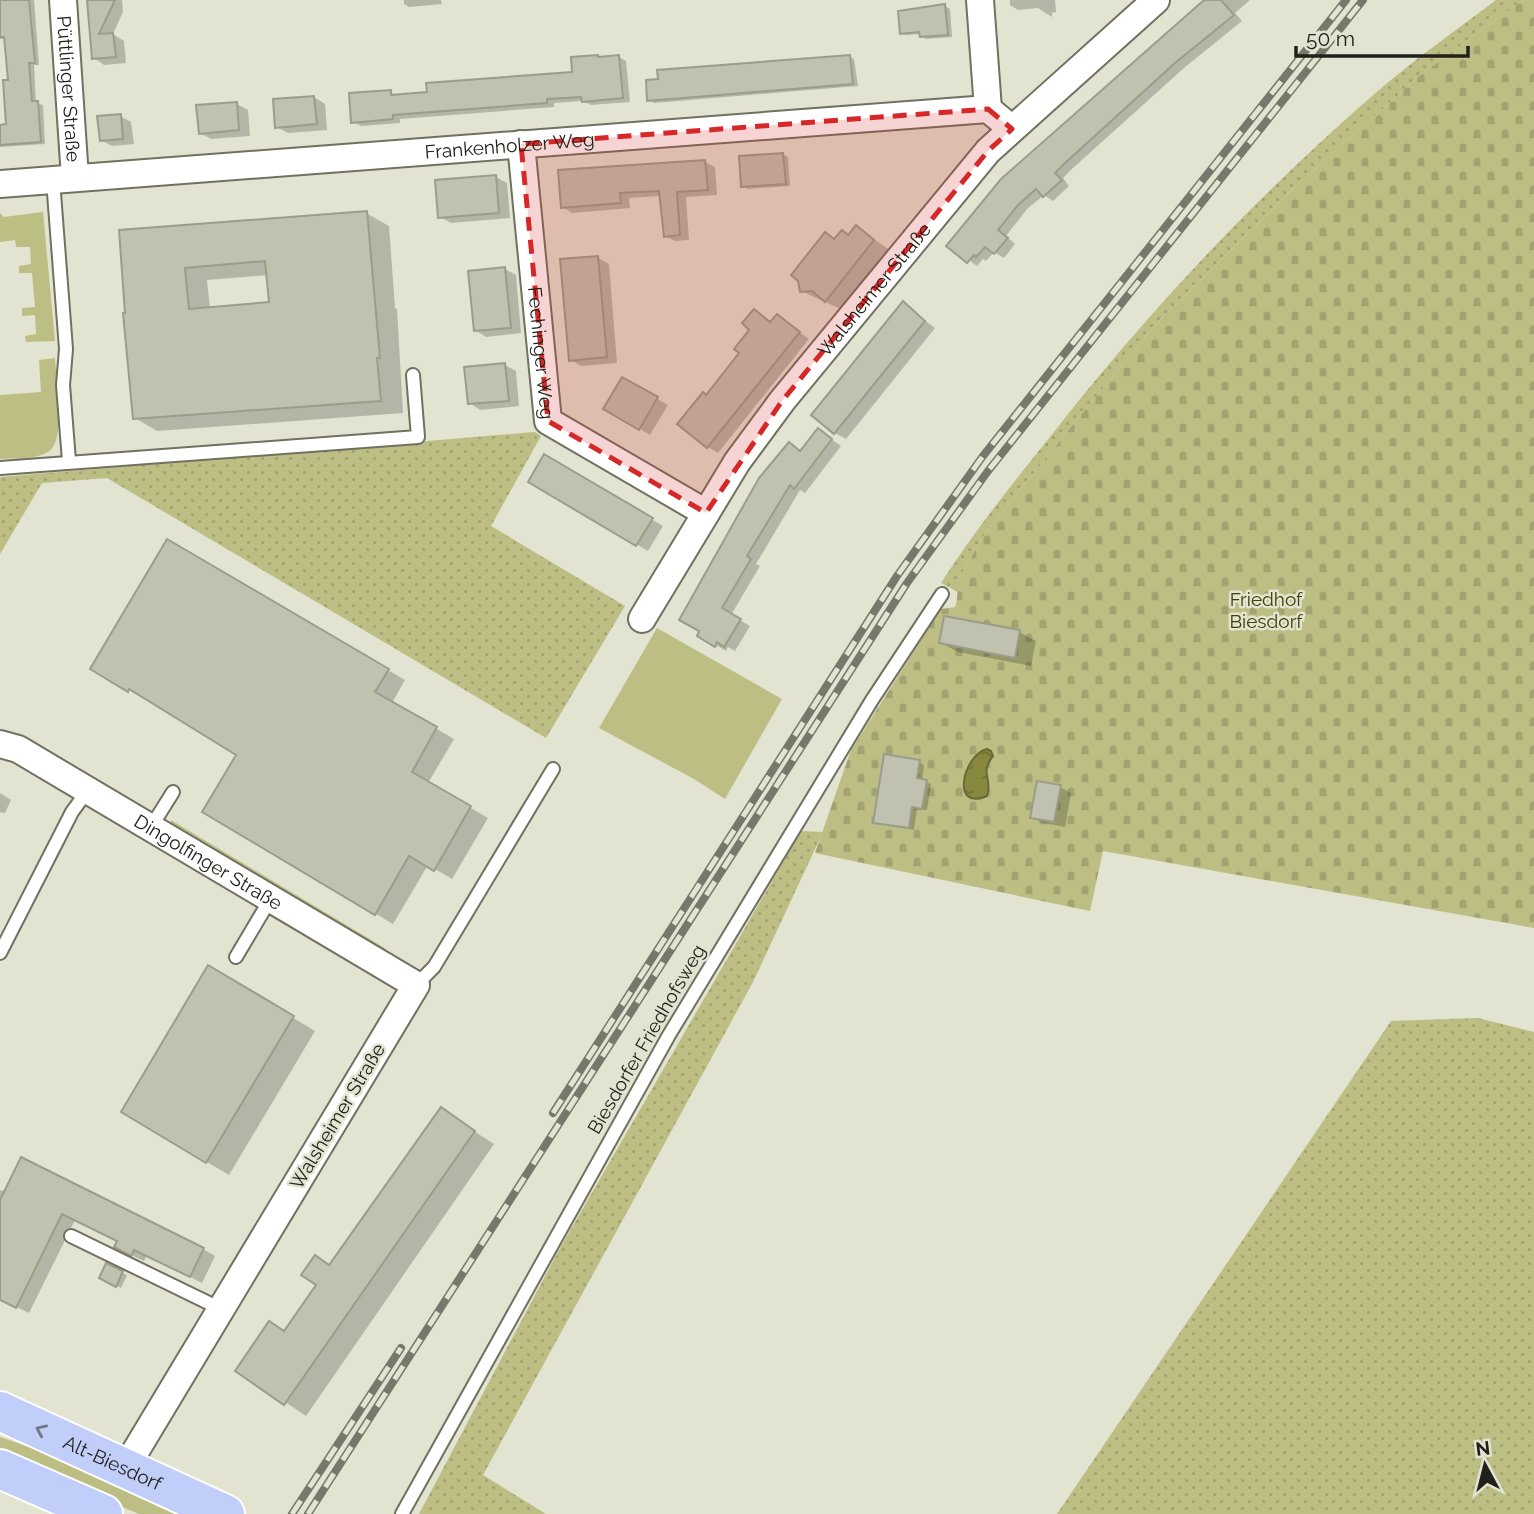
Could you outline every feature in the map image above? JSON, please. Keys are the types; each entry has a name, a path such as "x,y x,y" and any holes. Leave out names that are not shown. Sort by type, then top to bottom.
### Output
{"main road":[{"name":"Alt-Biesdorf","path":"0,1411 225,1514"},
{"path":"0,1469 103,1514"}],"street":[{"name":"Püttlinger Straße","path":"62,0 64,179"},
{"path":"980,0 988,108 1012,129"},
{"name":"Walsheimer Straße","path":"642,619 737,462 782,401 983,157 1156,0"},
{"name":"Frankenholzer Weg","path":"0,184 988,108"},
{"name":"Fechinger Weg","path":"521,144 548,421 706,513"},
{"name":"Dingolfinger Straße","path":"0,744 18,749 88,789 416,985"},
{"name":"Walsheimer Straße","path":"126,1467 416,985"}],"lane":[{"path":"64,179 66,349 63,385 69,461"},
{"path":"0,468 418,437 413,375"},
{"name":"Biesdorfer Friedhofsweg","path":"402,1514 669,1035 872,700 942,594"},
{"name":"Walsheimer Straße","path":"416,985 434,967 554,768"},
{"path":"0,953 72,812 88,789"},
{"path":"151,827 173,792"},
{"path":"236,957 271,898"},
{"path":"71,1236 221,1309"}],"highlighted area":[{"path":"988,109 1012,129 988,151 782,401 706,513 548,421 521,144"}],"green space":[{"path":"1496,0 1523,0 1419,76 1294,188 1162,318 984,535 959,578 958,592 941,583 992,511 1084,394 1207,254 1294,167 1399,73"},
{"name":"Friedhof Biesdorf","path":"1523,0 1534,0 1534,928 1103,851 1090,911 815,853 851,750 941,609 955,607 959,578 984,535 1078,418 1162,318 1294,188 1419,76"},
{"path":"43,212 55,341 26,342 25,336 36,334 35,315 22,316 22,308 35,307 32,273 19,273 19,266 31,264 30,247 16,247 15,240 0,242 0,213 4,217"},
{"path":"55,358 59,423 54,446 48,452 37,456 0,459 0,395 41,392 39,360"},
{"path":"535,432 541,436 491,526 625,606 546,738 107,478 42,483 0,554 0,477"},
{"path":"657,628 782,699 725,799 694,779 599,728"},
{"path":"171,820 386,949 384,952 171,828"},
{"path":"801,831 823,832 753,982 483,1475 546,1514 419,1514 560,1248"},
{"path":"1478,1018 1534,1032 1534,1514 1057,1514 1391,1021"},
{"path":"0,1437 75,1463 192,1514 139,1514 0,1455"}],"water":[{"path":"987,749 993,756 987,767 987,796 975,799 968,796 964,790 964,781 972,761"}],"building":[{"path":"0,0 29,0 35,63 29,63 32,101 38,101 41,142 0,145 0,125 6,124 3,80 8,80 4,37 0,37"},
{"path":"87,0 115,0 99,34 113,33 116,57 92,59"},
{"path":"1204,0 1221,0 1234,15 1175,63 1064,164 1055,173 1062,180 1043,197 1036,189 1018,205 998,230 1008,238 994,254 985,247 967,263 946,246 1001,179"},
{"path":"945,4 948,35 920,37 919,32 900,34 898,11"},
{"path":"619,55 623,98 582,102 581,97 547,99 547,103 393,115 393,119 351,123 349,93 391,90 391,95 427,92 426,83 572,72 571,57"},
{"path":"850,55 853,84 647,101 646,80 658,79 657,70"},
{"path":"314,96 317,124 275,128 273,99"},
{"path":"237,102 239,130 199,134 196,105"},
{"path":"121,114 123,139 100,141 97,116"},
{"path":"783,153 786,184 741,187 739,156"},
{"path":"705,160 708,190 677,192 680,235 664,237 659,191 620,193 621,203 561,208 558,170"},
{"path":"496,175 499,213 438,218 435,180"},
{"path":"367,211 380,358 377,358 381,401 133,419 123,313 119,230","holes":["265,261 269,302 189,309 185,268"]},
{"path":"856,225 874,240 825,302 812,291 800,292 798,281 791,275 825,232 834,239 842,230 848,235"},
{"path":"598,256 607,357 569,361 560,259"},
{"path":"505,267 511,328 474,331 468,271"},
{"path":"903,301 925,321 834,434 811,415"},
{"path":"754,309 770,322 777,314 800,332 707,448 677,424 703,392 706,395 739,353 734,349 749,330 742,323"},
{"path":"505,363 509,401 468,404 464,367"},
{"path":"622,377 658,397 639,430 603,409"},
{"path":"818,428 832,439 794,489 790,485 747,556 751,559 722,608 741,619 724,647 717,642 715,647 697,636 699,631 679,620 759,478 789,442 800,451"},
{"path":"544,454 653,518 636,546 528,482"},
{"path":"167,539 389,669 375,692 437,727 412,772 471,806 434,871 409,856 375,915 202,812 236,755 129,689 128,692 90,669"},
{"path":"944,616 1020,630 1015,658 939,643"},
{"path":"884,754 920,760 917,778 927,780 922,809 912,807 909,828 873,823"},
{"path":"1037,781 1061,785 1054,822 1030,818"},
{"path":"208,965 294,1016 206,1163 121,1112"},
{"path":"441,1107 475,1131 284,1405 235,1371 269,1321 284,1331 316,1285 301,1275 315,1255 329,1265"},
{"path":"21,1157 204,1248 190,1277 134,1250 131,1256 114,1247 117,1241 62,1214 16,1308 0,1300 0,1200"},
{"path":"106,1263 123,1271 116,1287 99,1278"}],"railway":[{"path":"553,1113 897,576 983,456 1346,0"},
{"path":"308,1514 907,583 988,471 1363,0"},
{"path":"292,1514 401,1348"}]}
